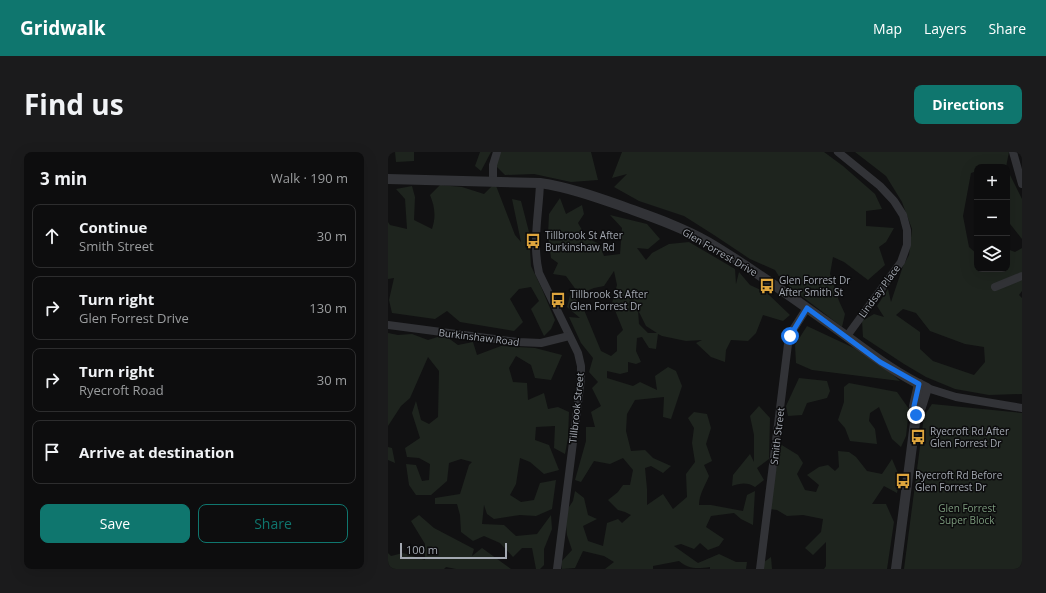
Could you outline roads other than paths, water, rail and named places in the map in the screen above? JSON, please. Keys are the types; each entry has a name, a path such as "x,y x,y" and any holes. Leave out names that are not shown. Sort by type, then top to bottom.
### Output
{"street":[{"path":"493,182 492,165 497,152"},
{"name":"Lindsay Place","path":"838,152 880,186 894,201 903,215 907,230 907,245 901,262 846,336"},
{"path":"1013,152 1022,184"},
{"name":"Glen Forrest Drive","path":"388,179 540,183 572,190 634,210 676,227 707,242 737,260 807,308 880,362 923,386 956,397 1022,408"},
{"name":"Tillbrook Street","path":"540,183 536,224 536,260 539,273 578,353 581,366 581,379 557,569"},
{"path":"996,287 1022,276"},
{"name":"Smith Street","path":"760,569 790,336 807,308"},
{"name":"Burkinshaw Road","path":"388,325 518,342 541,343 569,336"},
{"path":"896,569 916,415 914,406 923,386"}],"place":[{"name":"Tillbrook St After Burkinshaw Rd","path":"533,241"},
{"name":"Glen Forrest Dr After Smith St","path":"767,286"},
{"name":"Tillbrook St After Glen Forrest Dr","path":"558,300"},
{"name":"Ryecroft Rd After Glen Forrest Dr","path":"918,437"},
{"name":"Ryecroft Rd Before Glen Forrest Dr","path":"903,481"}],"park label":[{"name":"Glen Forrest Super Block","path":"967,514"}]}
